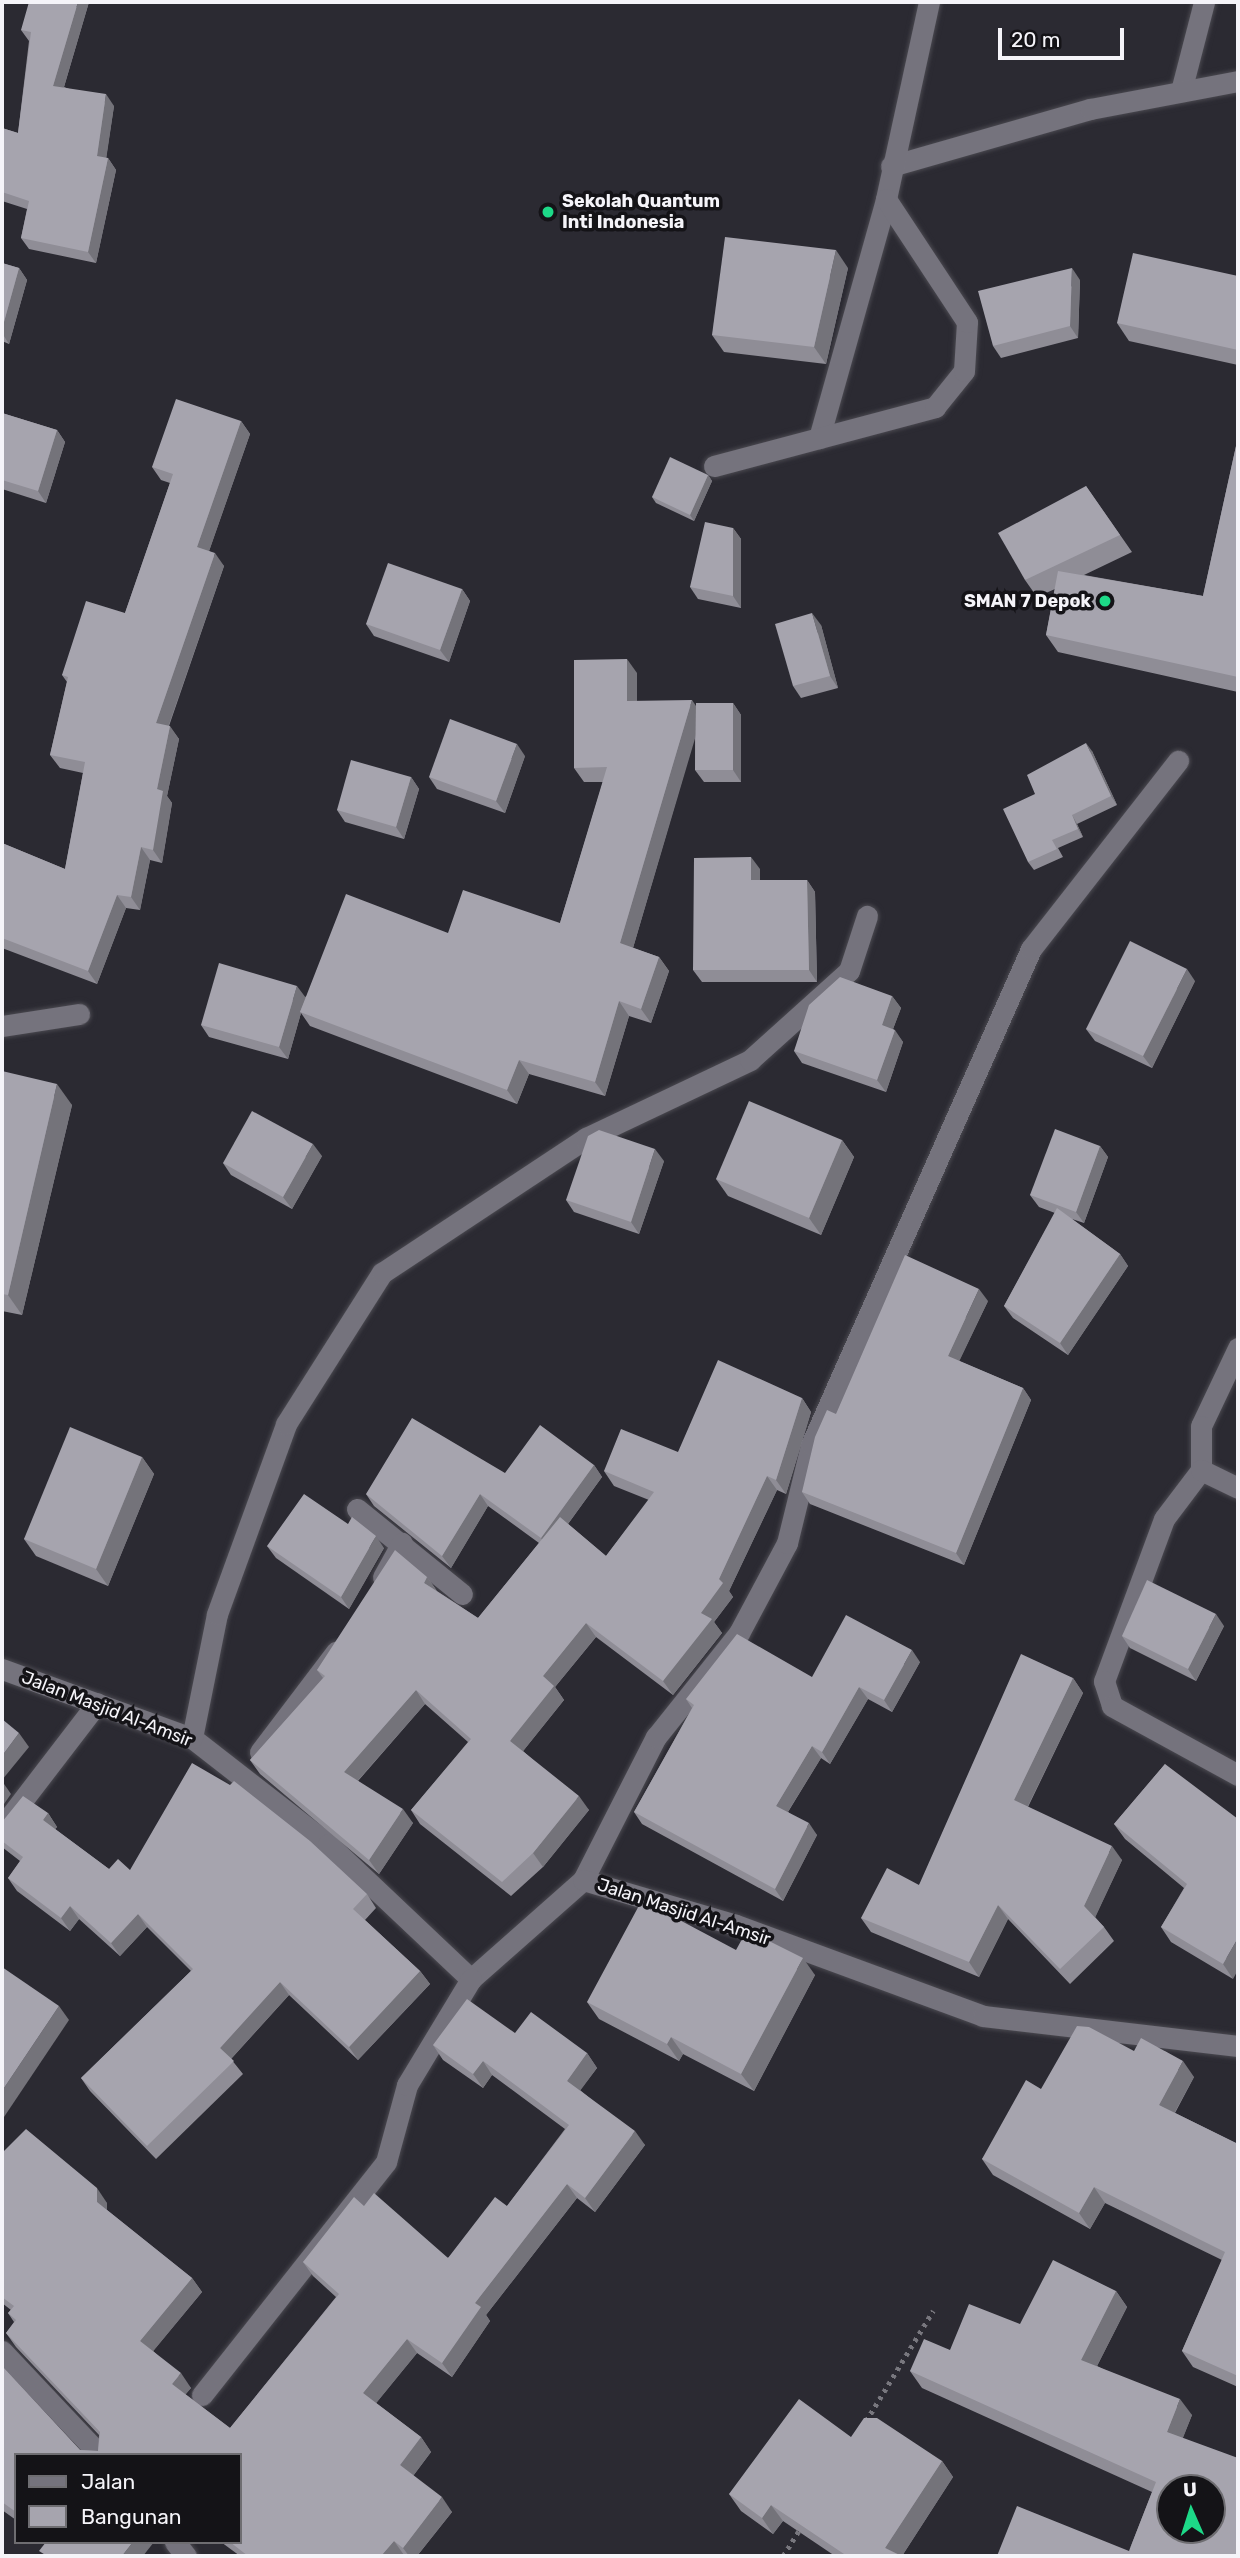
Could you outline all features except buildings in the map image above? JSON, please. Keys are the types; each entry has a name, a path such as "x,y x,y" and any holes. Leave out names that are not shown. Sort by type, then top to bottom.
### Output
{"street":[{"path":"819,438 886,199 891,166 929,2"},
{"path":"1181,91 1204,2"},
{"path":"891,166 1090,109 1181,91 1237,75"},
{"path":"714,466 935,407 964,371 967,322 886,199"},
{"path":"583,1880 656,1737 738,1633 788,1543 811,1445 1031,949 1178,761"},
{"path":"192,1738 217,1614 286,1424 382,1273 586,1138 750,1060 849,971 867,916"},
{"path":"2,1026 79,1014"},
{"path":"1238,1348 1200,1426 1201,1470 1164,1519 1104,1681 1112,1706 1238,1775"},
{"path":"1201,1470 1238,1488"},
{"path":"357,1509 462,1594"},
{"path":"370,1599 402,1543"},
{"path":"241,1775 351,1632"},
{"name":"Jalan Masjid Al-Amsir","path":"2,1669 192,1738 328,1844 471,1979 583,1880 736,1925 983,2016 1238,2046"},
{"path":"2,1827 97,1703"},
{"path":"202,2395 386,2162 407,2085 471,1979"},
{"path":"2,2351 98,2453"}],"path":[{"path":"862,2427 933,2311"},
{"path":"783,2556 805,2521"}],"place":[{"name":"Sekolah Quantum Inti Indonesia","path":"548,212"},
{"name":"SMAN 7 Depok","path":"1105,601"}]}
